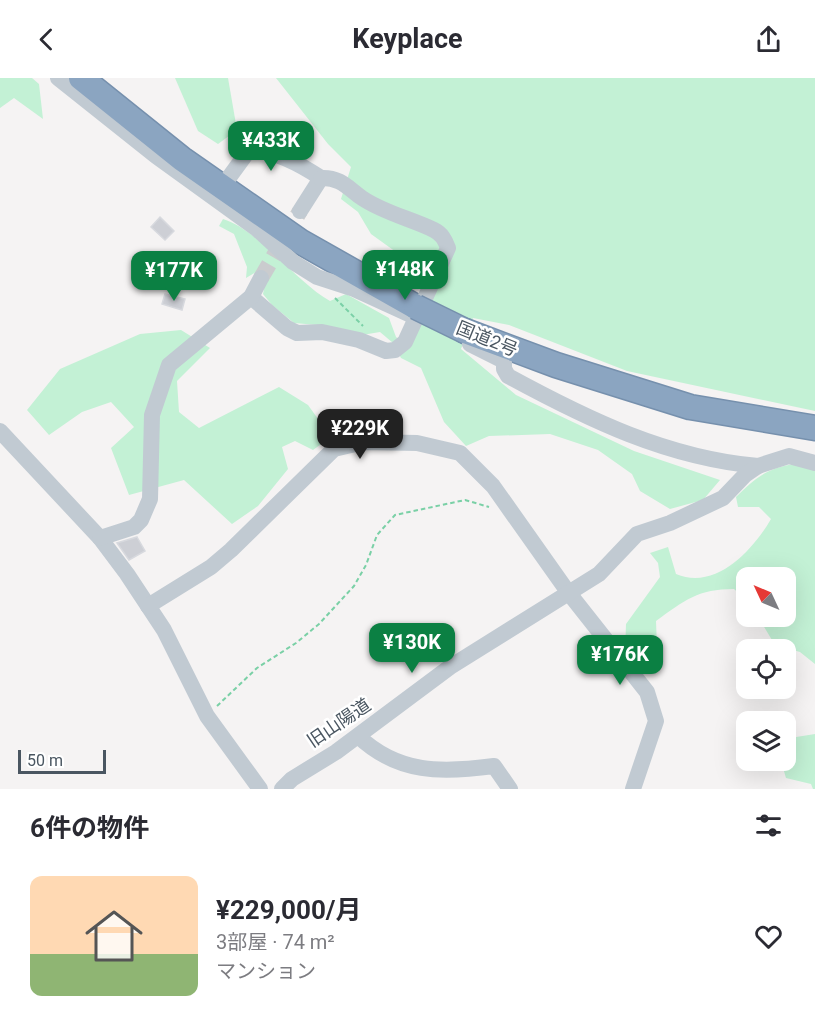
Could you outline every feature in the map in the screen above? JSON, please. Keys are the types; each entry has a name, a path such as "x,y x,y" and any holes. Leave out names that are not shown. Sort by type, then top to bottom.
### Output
{"highway":[{"name":"国道2号","path":"81,78 222,188 302,242 415,312 467,337 504,354 690,407 815,428"}],"street":[{"path":"58,78 156,156 256,229 283,255 317,277 415,312"},
{"path":"222,188 249,150 261,150 301,165 321,178 336,178 363,198 411,223 434,231 445,239 448,248 405,342 395,350 386,351 359,340 322,332 297,333 286,328 251,297"},
{"path":"300,211 321,178"},
{"path":"100,538 134,527 141,520 150,499 152,415 169,365 251,297 261,278"},
{"path":"504,354 508,375 613,428 675,452 720,463 758,466 789,456 815,463"},
{"path":"0,431 100,538 148,606 207,716 260,789"},
{"path":"148,606 211,567 323,457 344,445 364,442 417,444 460,453 487,479 568,592 647,692 656,720 633,789"},
{"name":"旧山陽道","path":"282,789 311,765 358,736 450,667 568,592 578,590 599,574 638,534 670,523 723,498 758,466"},
{"path":"358,736 379,754 412,767 464,771 494,766 510,789"}],"path":[{"path":"317,277 317,283 343,304 370,333"},
{"path":"207,716 257,668 296,643 319,624 354,586 366,565 377,535 395,515 465,500 475,501 505,513 510,512"}],"green space":[{"path":"0,78 32,78 39,84 43,119 14,98 0,108"},
{"path":"175,78 228,78 237,130 218,144 198,131"},
{"path":"276,78 815,78 815,411 627,371 509,325 473,318 461,349 516,395 634,451 720,480 703,500 670,509 640,491 632,474 598,450 550,434 489,436 466,446 444,422 421,368 401,358 393,343 380,332 362,335 329,326 294,323 272,305 263,294 266,279 256,272 246,278 247,267 234,234 219,226 223,219 237,225 330,301 346,294 389,318 396,337 406,345 432,300 417,281 414,265 371,234 358,212 341,199 351,167 328,144"},
{"path":"181,330 210,348 177,381 179,412 199,428 279,387 308,405 331,437 313,450 295,441 282,447 288,469 258,506 232,524 184,480 129,495 111,448 134,427 111,402 82,412 49,435 27,410 60,369 140,334"},
{"path":"795,464 815,470 815,664 796,651 796,639 771,639 764,627 796,627 796,567 736,567 736,591 734,589 711,591 692,597 656,621 657,647 638,660 625,654 626,624 660,577 658,563 650,553 668,547 676,574 691,578 705,577 732,565 744,555 771,519 759,507 738,507 736,497 762,475 776,468"},
{"path":"815,734 815,789 811,784 786,778 784,771 796,771 796,737"}],"building":[{"path":"160,217 174,231 165,240 151,227"},
{"path":"165,294 185,299 182,310 162,304"},
{"path":"137,537 145,551 129,560 117,543"}],"tunnel":[{"path":"261,278 300,211"}]}
